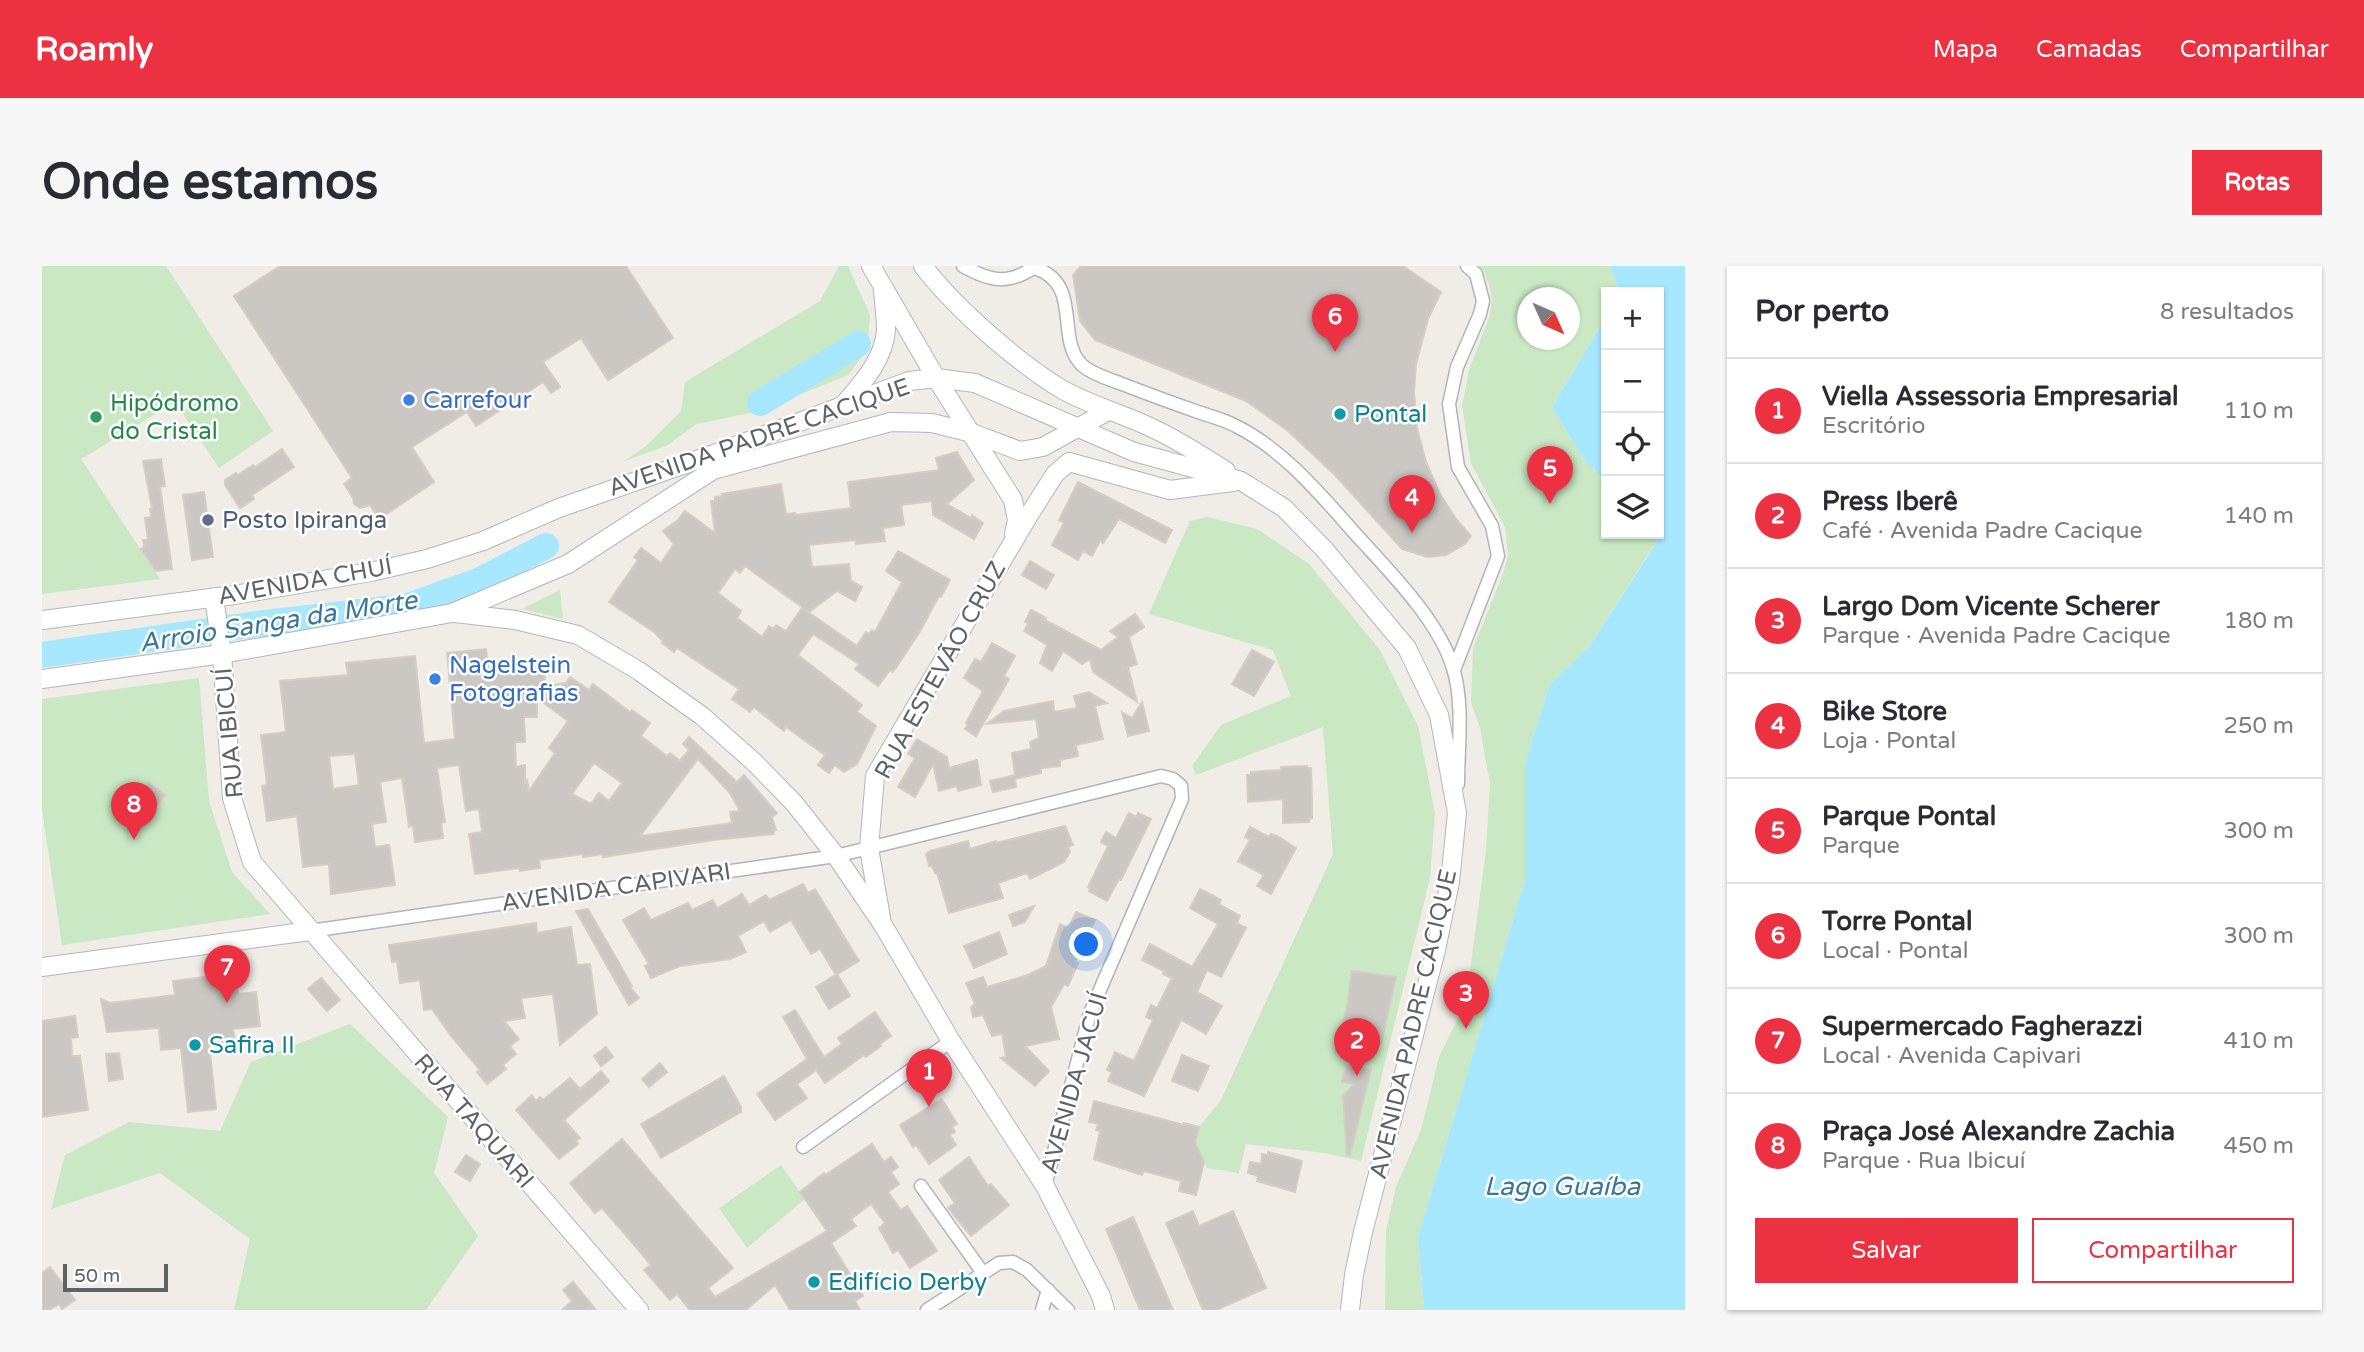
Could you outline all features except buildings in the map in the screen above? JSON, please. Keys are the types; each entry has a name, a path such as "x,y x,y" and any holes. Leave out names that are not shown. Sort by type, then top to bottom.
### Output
{"main road":[{"path":"871,266 936,379 1013,500 1017,520 1013,541"},
{"path":"923,266 979,324 1034,371 1066,391 1153,428 1199,453 1241,481"},
{"path":"843,406 867,378 880,355 886,331 883,286"},
{"name":"AVENIDA PADRE CACIQUE","path":"559,508 909,381 936,379 975,383 1134,452 1241,481 1284,508 1324,549 1407,648 1439,715 1457,813 1450,882 1436,950 1363,1232 1350,1310"},
{"name":"AVENIDA PADRE CACIQUE","path":"452,613 568,564 713,470 891,422 932,423 972,433 1020,451 1043,447 1108,411"},
{"name":"RUA ESTEVÃO CRUZ","path":"883,925 869,848 875,776 1013,541 1060,467 1069,462 1170,491 1241,481"},
{"name":"AVENIDA CHUÍ","path":"42,620 371,572 427,559 483,541 559,508"},
{"name":"RUA IBICUÍ","path":"214,597 221,646 232,798 252,862 310,931"},
{"path":"42,679 221,646 452,613 515,620 578,635 639,671 702,716 754,762 793,803 836,856 883,925 951,1041 1045,1185 1101,1296 1105,1310"},
{"name":"AVENIDA CAPIVARI","path":"42,967 310,931"},
{"name":"RUA TAQUARI","path":"310,931 639,1310"}],"street":[{"path":"963,266 979,275 1006,280 1035,267 1046,271 1061,289 1075,357 1084,366 1143,392 1236,425 1272,449 1314,488 1398,581 1443,642 1454,670 1459,716 1457,813"},
{"path":"1454,670 1498,556 1492,526 1458,467 1448,404 1457,367 1483,301 1476,274 1467,266"},
{"name":"AVENIDA CAPIVARI","path":"310,931 836,856 1161,776 1173,779 1181,786"},
{"name":"AVENIDA JACUÍ","path":"1045,1185 1090,1013 1182,799 1181,786"},
{"path":"803,1147 951,1041"},
{"path":"921,1186 983,1273"},
{"path":"927,1310 999,1263 1013,1262 1027,1270 1068,1310"},
{"path":"1042,1310 1048,1290"}],"green space":[{"name":"Hipódromo do Cristal","path":"42,266 166,266 273,431 219,468 175,402 81,459 160,579 42,594"},
{"path":"839,266 848,266 870,315 867,350 848,375 759,411 697,424 666,446 624,461 646,446 681,411 685,382 820,301"},
{"path":"1479,266 1610,266 1618,287 1601,287 1601,325 1552,407 1584,460 1601,476 1601,539 1658,539 1589,647 1550,684 1525,763 1525,880 1418,1237 1424,1310 1385,1310 1386,1230 1396,1187 1421,1130 1439,1057 1466,1002 1486,850 1490,783 1480,728 1471,702 1473,648 1508,555 1505,527 1471,463 1462,406 1469,370 1490,315 1492,300 1489,285"},
{"path":"1207,517 1257,529 1309,564 1380,650 1418,726 1435,813 1430,878 1361,1161 1325,1153 1246,1144 1239,1173 1207,1168 1195,1142 1199,1127 1221,1100 1333,854 1323,727 1196,775 1192,766 1221,725 1291,696 1273,650 1149,614 1190,521"},
{"path":"560,590 563,619 522,609"},
{"path":"199,678 209,801 232,872 270,914 62,945 42,809 42,699"},
{"path":"350,1024 448,1117 434,1173 478,1236 426,1310 234,1310 250,1239 160,1173 51,1209 65,1155 129,1122 220,1131 251,1062"},
{"path":"781,1165 805,1199 747,1248 719,1208"}],"water":[{"name":"Lago Guaíba","path":"1610,266 1685,266 1685,1310 1424,1310 1418,1237 1525,880 1525,763 1550,684 1589,647 1659,539 1664,539 1664,287 1618,287"},
{"path":"1601,325 1601,476 1584,460 1552,407"}],"waterway":[{"name":"Arroio Sanga da Morte","path":"760,403 858,344"},
{"name":"Arroio Sanga da Morte","path":"42,655 264,623 405,607 478,581 546,546"}],"place":[{"name":"Torre Pontal","path":"1335,352"},
{"name":"Carrefour","path":"409,400"},
{"name":"Pontal","path":"1340,414"},
{"name":"Hipódromo do Cristal","path":"96,417"},
{"name":"Parque Pontal","path":"1550,504"},
{"name":"Posto Ipiranga","path":"208,520"},
{"name":"Bike Store","path":"1412,533"},
{"name":"Nagelstein Fotografias","path":"435,679"},
{"name":"Praça José Alexandre Zachia","path":"134,840"},
{"name":"Supermercado Fagherazzi","path":"227,1003"},
{"name":"Largo Dom Vicente Scherer","path":"1466,1029"},
{"name":"Safira II","path":"195,1045"},
{"name":"Press Iberê","path":"1357,1076"},
{"name":"Viella Assessoria Empresarial","path":"929,1107"},
{"name":"Edifício Derby","path":"814,1282"}]}
